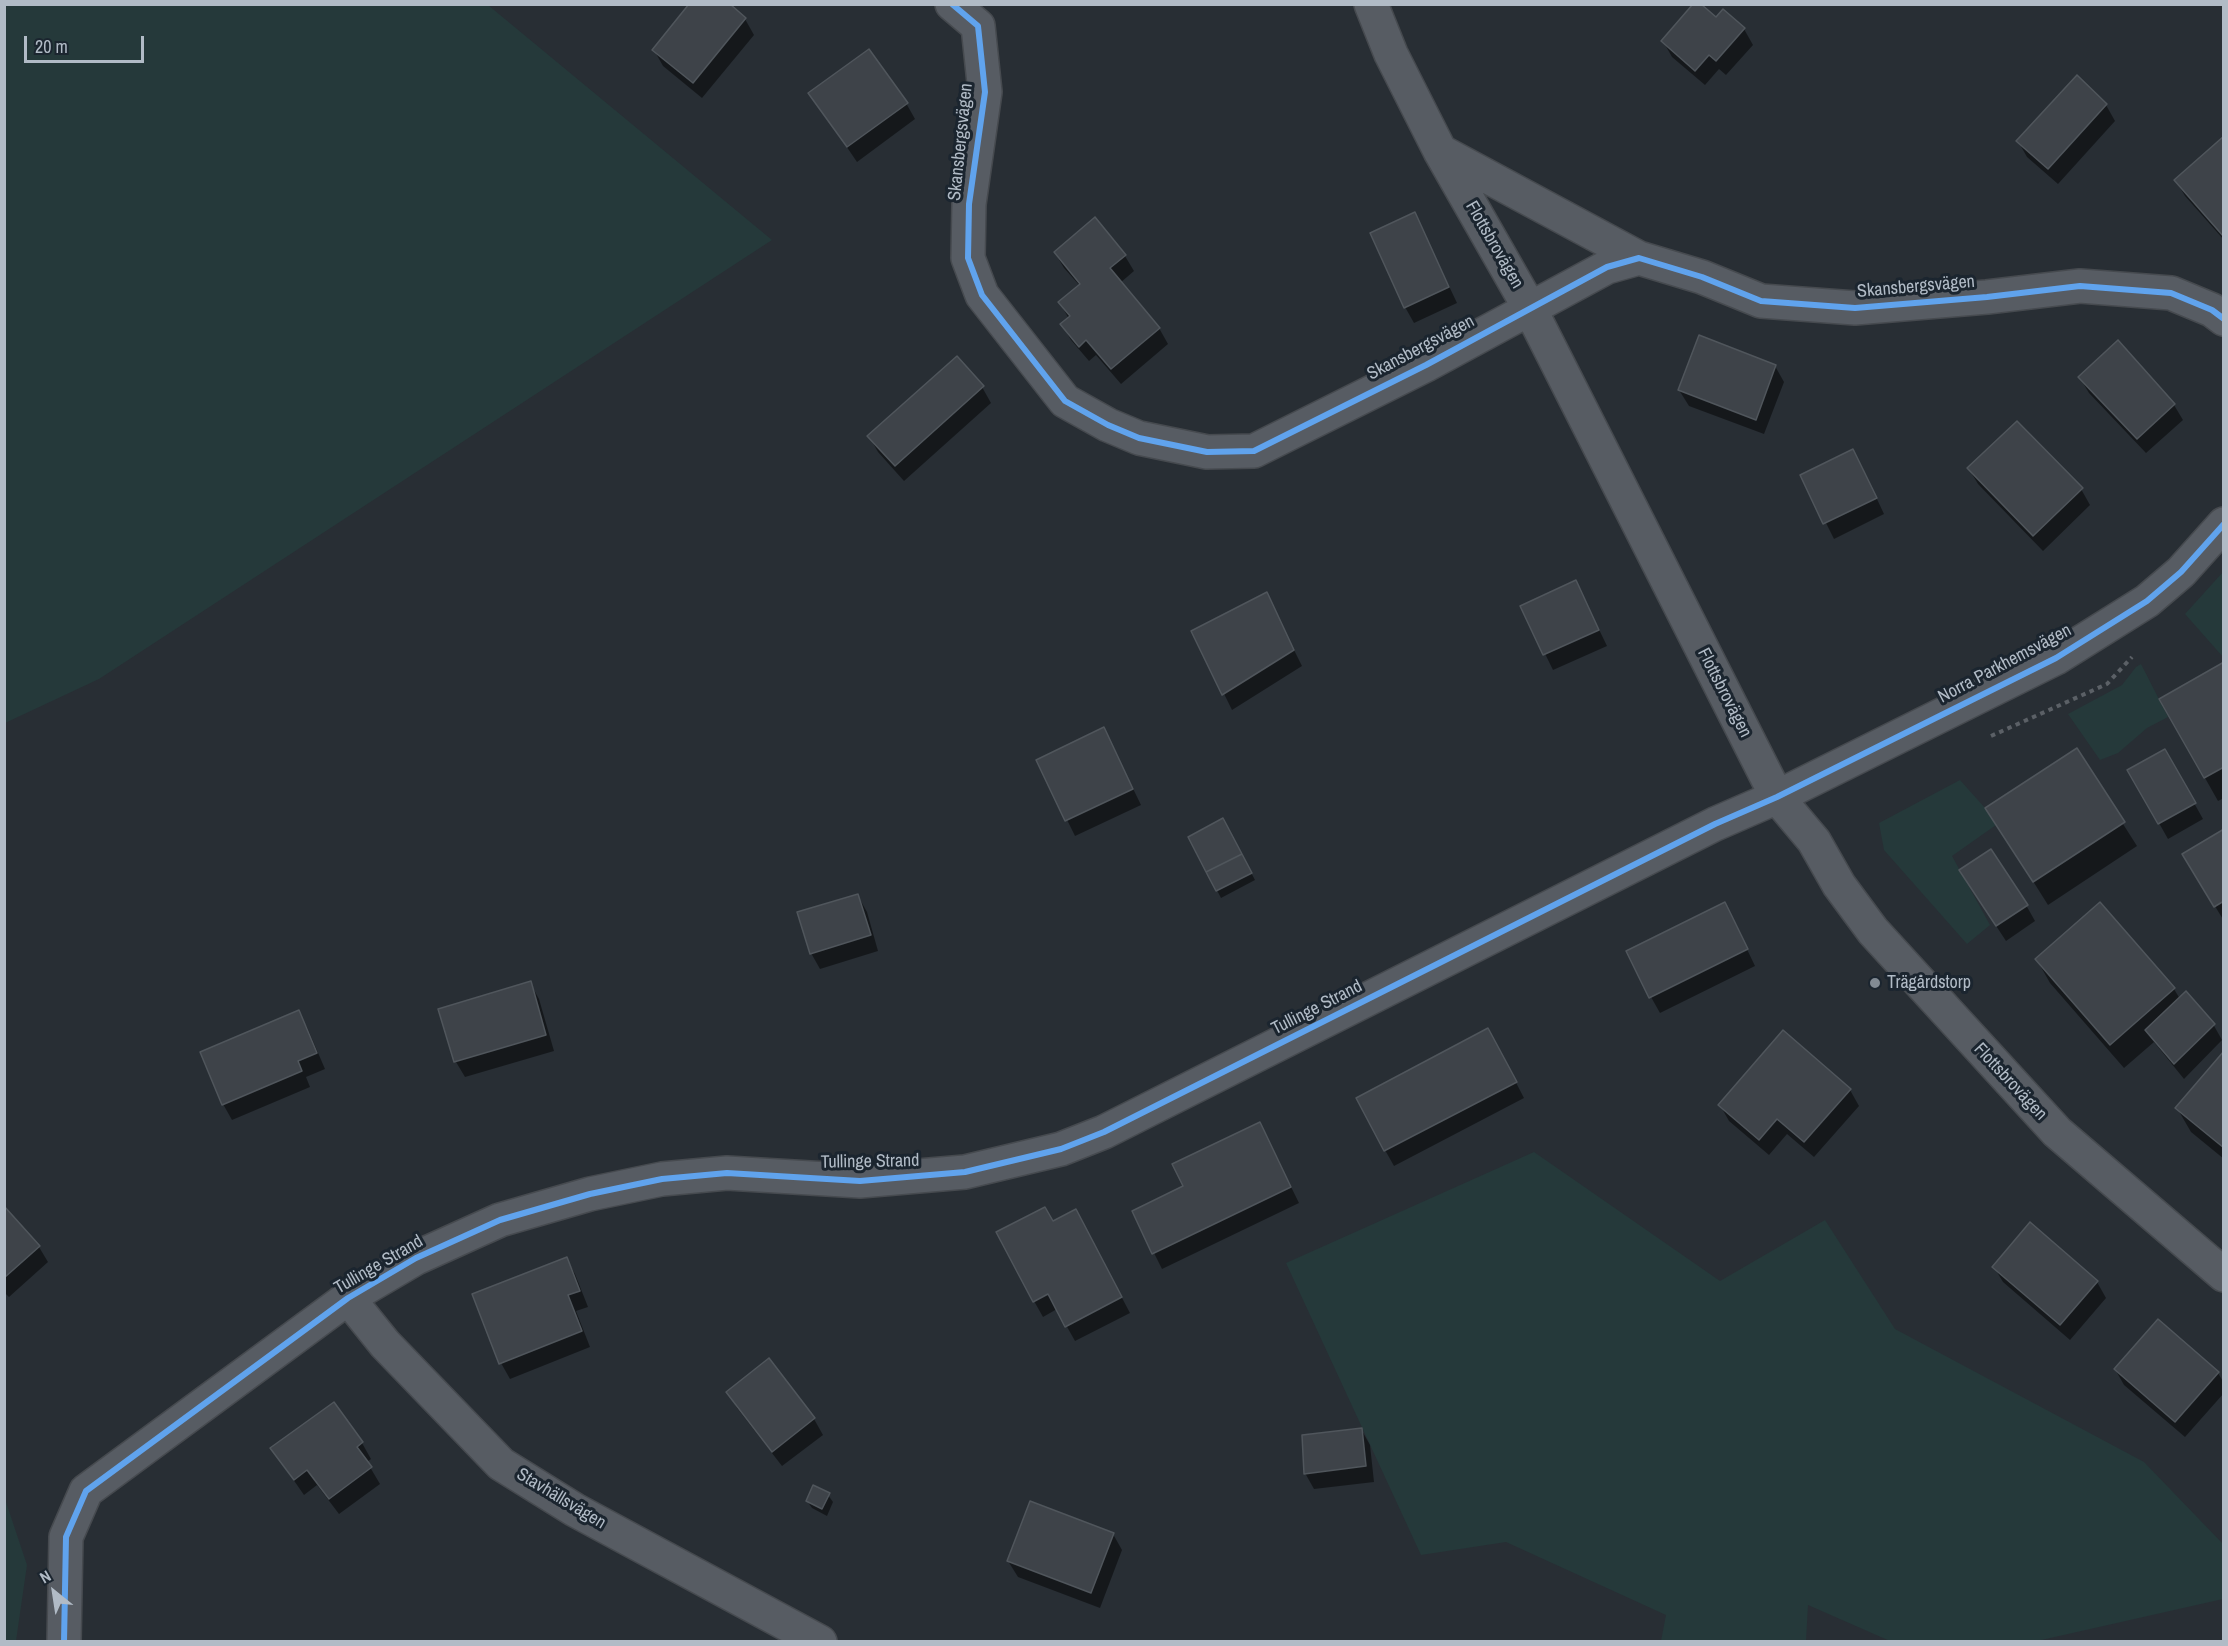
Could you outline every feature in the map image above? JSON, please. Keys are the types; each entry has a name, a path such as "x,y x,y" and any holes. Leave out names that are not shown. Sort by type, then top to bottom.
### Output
{"street":[{"name":"Skansbergsvägen","path":"952,4 978,26 985,92 969,204 968,258 982,295 1065,401 1108,425 1139,438 1207,452 1254,451 1426,364 1607,267 1639,258"},
{"name":"Flottsbrovägen","path":"1371,4 1391,54 1440,151 1530,307 1777,797 1814,841 1839,885 1873,931 2057,1132 2223,1275"},
{"name":"Skansbergsvägen","path":"1440,151 1639,258 1702,277 1761,301 1855,308 1987,297 2080,286 2171,293 2212,310 2223,319"},
{"name":"Norra Parkhemsvägen","path":"1777,797 2056,658 2147,601 2181,572 2223,524"},
{"name":"Tullinge Strand","path":"64,1641 66,1538 86,1491 348,1298 416,1258 500,1220 590,1194 662,1179 727,1173 861,1181 965,1172 1061,1149 1104,1132 1704,830 1777,797"},
{"name":"Stavhällsvägen","path":"348,1298 385,1344 501,1464 575,1510 820,1641"}],"green space":[{"path":"4,5 488,5 772,240 99,679 5,723"},
{"path":"2223,572 2223,657 2185,614"},
{"path":"2141,664 2168,717 2147,728 2118,753 2100,760 2068,714 2122,685"},
{"path":"1960,780 1985,808 1996,825 1952,856 1990,925 1967,944 1884,850 1879,823"},
{"path":"1534,1152 1720,1281 1825,1220 1895,1329 2144,1462 2223,1544 2223,1599 2037,1641 1890,1641 1808,1605 1806,1641 1661,1641 1666,1615 1506,1542 1421,1555 1286,1263"},
{"path":"5,1499 27,1565 16,1641 5,1641"}],"building":[{"path":"689,4 730,4 746,18 693,83 652,50"},
{"path":"1693,4 1701,4 1716,17 1723,9 1745,28 1716,61 1709,55 1695,71 1661,41"},
{"path":"869,49 908,103 847,147 808,93"},
{"path":"2077,75 2107,104 2048,169 2016,141"},
{"path":"2224,136 2224,237 2174,180"},
{"path":"1415,212 1449,287 1404,308 1370,233"},
{"path":"1095,217 1126,255 1110,268 1160,328 1111,369 1086,340 1079,347 1060,324 1070,316 1058,302 1080,284 1054,252"},
{"path":"1699,335 1776,365 1756,420 1678,390"},
{"path":"2118,340 2175,404 2137,439 2078,377"},
{"path":"957,356 984,386 895,466 867,436"},
{"path":"2017,421 2083,488 2033,536 1967,468"},
{"path":"1853,449 1877,498 1823,524 1800,475"},
{"path":"1576,580 1599,630 1543,655 1520,606"},
{"path":"1267,592 1294,650 1222,695 1191,631"},
{"path":"2224,662 2224,767 2204,778 2159,699"},
{"path":"1104,727 1133,789 1065,821 1036,760"},
{"path":"2077,748 2125,822 2033,882 1985,808"},
{"path":"2165,749 2196,803 2158,824 2127,770"},
{"path":"1223,818 1242,854 1206,872 1188,837"},
{"path":"2224,829 2224,901 2214,907 2182,854"},
{"path":"1991,849 2028,905 1996,926 1959,870"},
{"path":"1242,854 1252,873 1216,891 1206,872"},
{"path":"858,894 871,935 810,954 797,912"},
{"path":"1725,902 1748,949 1649,998 1626,951"},
{"path":"2100,902 2175,988 2110,1045 2035,959"},
{"path":"531,981 546,1035 454,1062 438,1009"},
{"path":"2186,991 2215,1024 2174,1064 2145,1030"},
{"path":"299,1010 317,1053 298,1061 302,1071 222,1105 200,1052"},
{"path":"1488,1028 1517,1082 1384,1151 1356,1098"},
{"path":"1783,1030 1851,1089 1804,1142 1777,1119 1759,1140 1718,1105"},
{"path":"2224,1051 2224,1148 2175,1108"},
{"path":"1260,1122 1291,1187 1152,1254 1132,1211 1183,1186 1172,1164"},
{"path":"4,1206 40,1246 4,1278"},
{"path":"1045,1207 1053,1221 1076,1209 1122,1297 1065,1327 1048,1294 1033,1302 996,1232"},
{"path":"2030,1222 2098,1281 2060,1325 1992,1267"},
{"path":"567,1257 580,1291 568,1295 582,1331 499,1364 472,1294"},
{"path":"2158,1319 2219,1372 2175,1422 2114,1369"},
{"path":"769,1358 815,1418 772,1452 726,1392"},
{"path":"334,1402 363,1442 357,1447 372,1467 329,1499 307,1470 294,1480 270,1448"},
{"path":"1362,1428 1366,1466 1304,1474 1302,1435"},
{"path":"813,1485 830,1493 822,1509 806,1501"},
{"path":"1030,1501 1114,1533 1091,1593 1007,1561"}],"cycle path":[{"path":"952,4 978,26 985,92 969,204 968,258 982,295 1065,401 1108,425 1139,438 1207,452 1254,451 1426,365 1607,267 1639,258 1702,277 1761,301 1855,308 1987,297 2080,286 2171,293 2212,310 2224,319"},
{"path":"64,1642 66,1537 86,1491 348,1298 416,1258 500,1220 590,1194 662,1179 727,1173 860,1181 965,1172 1061,1149 1104,1132 1715,824 1777,797 2056,658 2147,601 2181,572 2224,524"}],"place":[{"name":"Trägårdstorp","path":"1875,983"}]}
